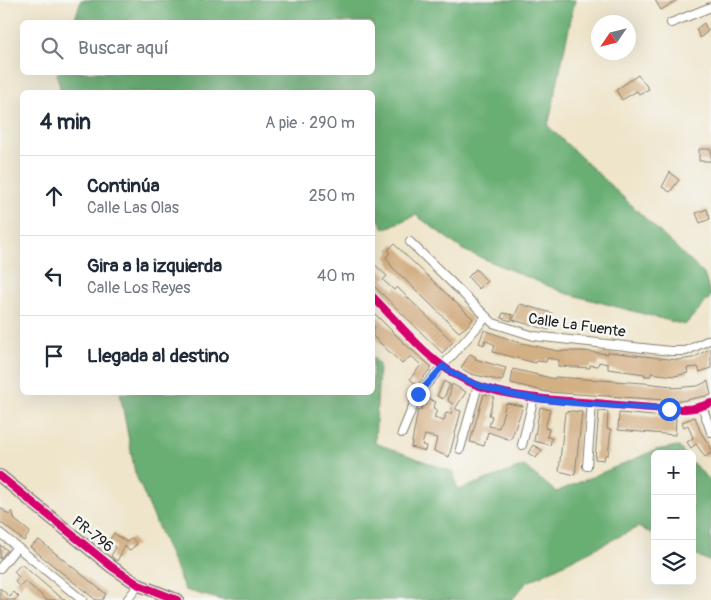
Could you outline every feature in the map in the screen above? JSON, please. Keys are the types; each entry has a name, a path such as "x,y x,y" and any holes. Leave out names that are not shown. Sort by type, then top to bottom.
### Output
{"street":[{"path":"671,23 711,7"},
{"name":"Calle La Fuente","path":"410,242 493,323 534,336 661,350 686,351 711,339"},
{"path":"375,299 443,366 463,380 478,385 534,397 669,409 688,410 711,403"},
{"path":"402,434 418,394 486,317"},
{"path":"460,449 478,385"},
{"path":"522,445 534,397"},
{"path":"587,466 592,403"},
{"path":"702,406 711,432"},
{"name":"PR-796","path":"0,476 105,561 139,585 177,600"},
{"path":"0,533 82,600"},
{"path":"0,568 18,547"},
{"path":"127,600 139,585"}],"green space":[{"path":"81,0 575,0 548,126 704,274 711,296 685,325 565,293 463,250 416,215 384,229 375,213 375,90 61,90 57,75 375,75 375,20 75,20"},
{"path":"375,360 379,365 375,443 453,472 458,490 524,466 556,492 651,452 651,533 638,527 526,583 512,600 222,600 185,590 135,473 120,395 375,395"},
{"path":"678,446 682,450 656,450"},
{"path":"696,466 711,482 711,562 696,555"}],"building":[{"path":"655,0 677,0 661,10"},
{"path":"704,23 708,31 700,38 696,29"},
{"path":"638,75 649,89 639,94 637,91 622,100 616,90"},
{"path":"699,149 711,149 711,161 699,161"},
{"path":"670,172 679,180 670,192 662,187"},
{"path":"707,209 710,219 700,223 696,213"},
{"path":"394,244 473,319 466,327 459,332 392,267 386,257 389,254 389,249"},
{"path":"375,265 387,276 383,280 394,290 397,287 453,342 442,353 375,287"},
{"path":"476,269 487,281 479,289 468,277"},
{"path":"520,304 552,313 549,330 513,320"},
{"path":"503,313 513,315 511,321 501,318"},
{"path":"375,314 406,345 432,367 417,385 410,379 421,365 411,356 402,364 375,338"},
{"path":"484,330 517,342 558,351 608,354 608,352 678,360 693,358 711,348 711,368 700,372 698,367 687,368 688,373 675,376 651,373 651,376 644,376 645,374 608,369 608,364 599,362 598,366 590,365 590,368 558,366 559,360 547,358 546,362 537,361 536,363 493,352 495,345 485,340 484,345 479,343"},
{"path":"470,354 476,357 475,359 506,368 502,381 471,374 461,368"},
{"path":"513,369 555,379 555,377 644,383 672,386 672,388 698,386 708,381 711,395 681,401 547,392 511,383"},
{"path":"444,381 450,385 443,399 437,396"},
{"path":"452,384 466,392 455,409 461,411 449,457 434,451 437,438 425,435 422,445 426,446 425,451 411,447 418,410 420,411 427,398 436,402 433,408 437,410 434,418 444,421 446,413 451,414 453,404 448,401"},
{"path":"484,394 494,396 489,415 492,416 489,426 499,428 506,403 523,406 511,440 488,432 484,446 470,442"},
{"path":"540,407 550,410 545,428 549,429 547,437 552,438 550,445 534,441"},
{"path":"599,411 608,412 607,429 611,430 608,455 605,455 604,460 595,459"},
{"path":"565,412 582,412 575,475 559,471"},
{"path":"619,413 676,418 675,435 618,430"},
{"path":"695,417 700,431 711,448 711,453 705,457 696,444 691,448 687,442 693,438 688,425 684,427 682,422"},
{"path":"533,445 542,450 536,458 528,453"},
{"path":"0,507 9,515 12,511 15,520 30,532 24,541 0,522"},
{"path":"114,533 126,542 132,538 137,544 129,551 125,546 117,561 111,556 116,547 109,541"},
{"path":"39,540 106,594 102,600 96,600 30,547"},
{"path":"0,545 7,550 0,559"},
{"path":"21,564 65,600 47,600 25,581 20,587 15,582 19,577 14,572"},
{"path":"0,588 10,597 14,592 19,597 15,600 0,600"}],"cycle path":[{"path":"375,299 425,352 461,378 476,385 513,394 552,400 646,408 688,409 711,403"},
{"path":"0,476 112,567 139,585 177,600"}],"route":[{"path":"418,394 443,366 463,380 516,394 564,401 669,409"}]}
